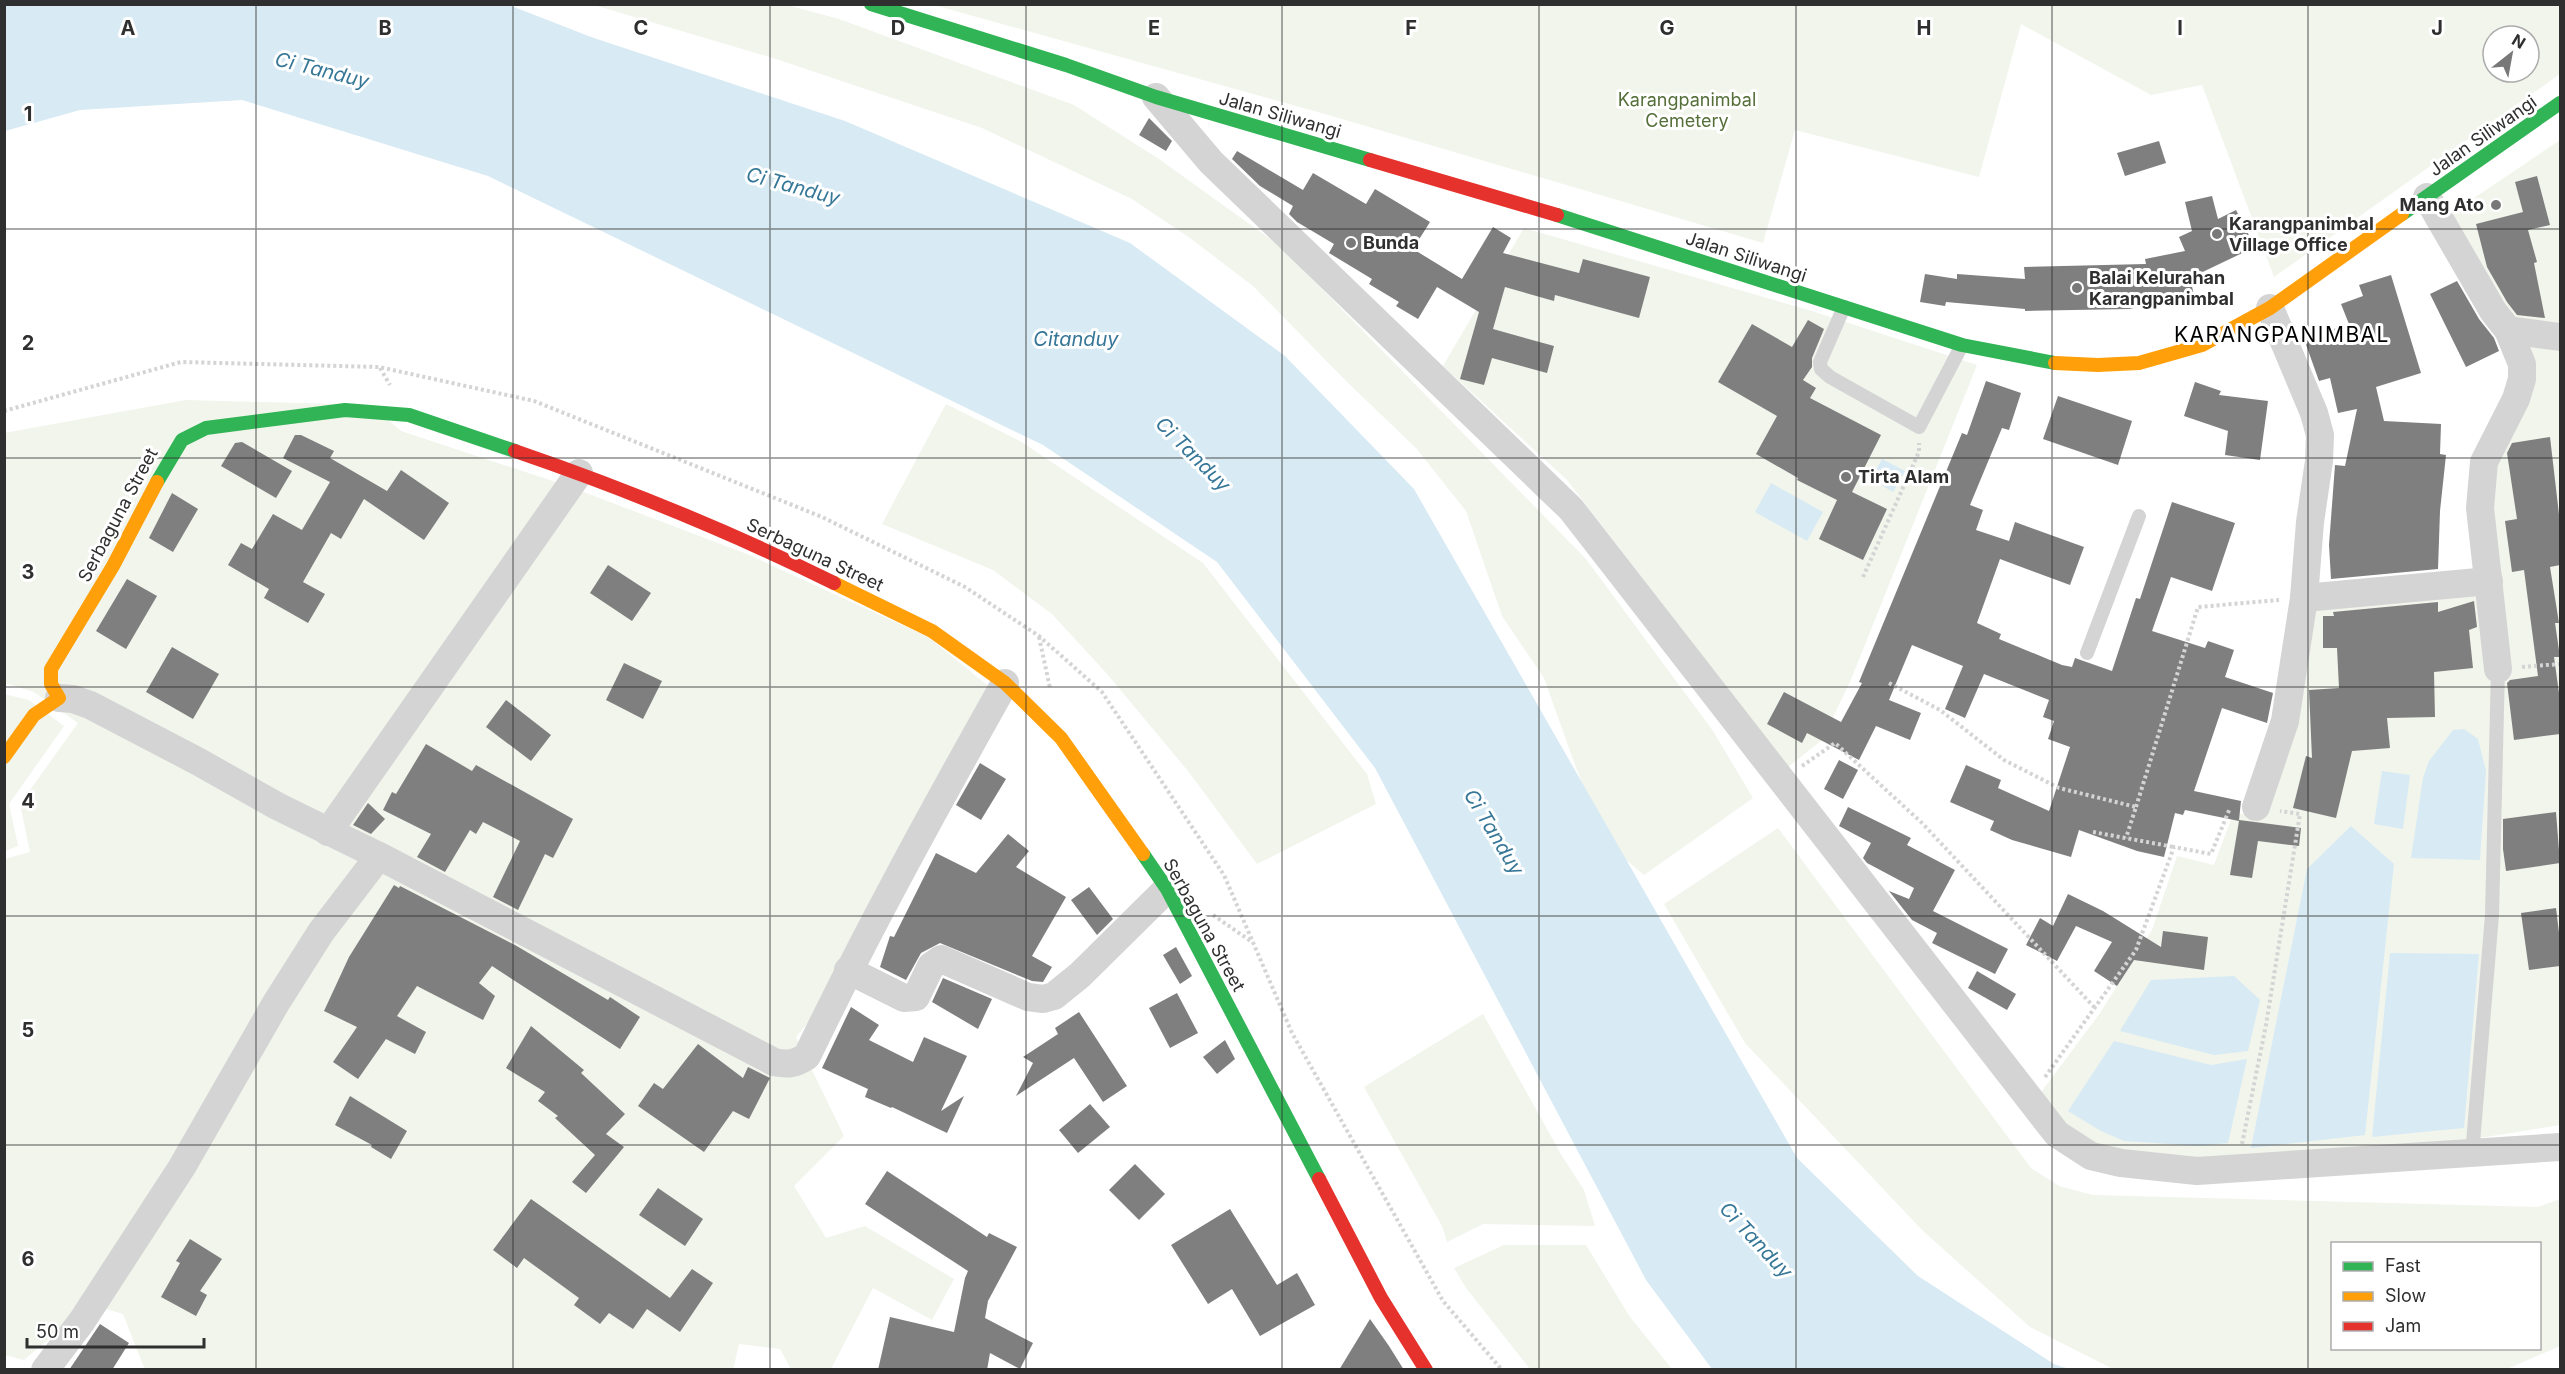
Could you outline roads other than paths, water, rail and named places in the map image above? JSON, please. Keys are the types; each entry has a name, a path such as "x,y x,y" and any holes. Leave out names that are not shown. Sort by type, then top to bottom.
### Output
{"main road":[{"name":"Jalan Siliwangi","path":"871,4 1066,65 1156,97 1581,222 1962,345 2049,363 2098,365 2139,363 2202,345 2270,308 2560,103"},
{"name":"Serbaguna Street","path":"60,698 51,684 51,669 113,566 174,450 182,440 206,428 345,410 409,415 579,473 766,549 932,631 1005,683 1072,752 1167,889 1381,1298 1426,1370"},
{"path":"4,757 37,711 47,702 60,698"}],"street":[{"path":"1156,97 1211,162 1558,494 2057,1134 2091,1156 2121,1163 2197,1171 2472,1155 2560,1147"},
{"path":"2427,197 2493,311 2508,330 2522,364 2522,378 2516,399 2484,462 2480,508 2498,669"},
{"path":"2256,807 2285,721 2304,598 2320,435 2314,413 2270,308"},
{"path":"2508,330 2560,338"},
{"path":"328,832 579,473"},
{"path":"2304,598 2489,581"},
{"path":"60,698 73,699 90,705 328,832 379,856 774,1062 795,1064 807,1056 848,970 918,838 1005,683"},
{"path":"45,1370 82,1321 182,1167 276,1003 321,932 379,856"},
{"path":"848,970 904,998 916,997 931,966 941,959 1028,997 1042,999 1054,996 1080,975 1167,889"}],"lane":[{"path":"1844,307 1820,362 1821,369 1830,377 1919,427 1962,345"},
{"path":"2087,653 2139,516"},
{"path":"2472,1155 2492,915 2498,669"}],"water":[{"name":"Citanduy","path":"5,4 509,5 591,37 845,121 1130,243 1285,356 1414,489 1797,1158 1918,1276 2054,1364 2069,1369 1712,1369 1646,1280 1375,768 1217,562 1043,445 488,176 242,100 80,110 5,131"},
{"path":"1882,459 1905,471 1893,492 1871,479"},
{"path":"1771,483 1823,512 1807,541 1755,512"},
{"path":"2464,729 2478,739 2486,771 2480,860 2411,858 2423,778 2429,761 2453,730"},
{"path":"2382,771 2410,775 2403,829 2374,824"},
{"path":"2351,826 2394,864 2365,1135 2251,1148 2307,869"},
{"path":"2390,953 2479,954 2464,1128 2372,1137"},
{"path":"2234,976 2260,1000 2248,1051 2214,1055 2120,1031 2151,980"},
{"path":"2114,1041 2211,1065 2247,1059 2228,1143 2199,1146 2124,1141 2101,1131 2068,1111"}],"place":[{"name":"Mang Ato","path":"2496,205"},
{"name":"Karangpanimbal Village Office","path":"2217,234"},
{"name":"Bunda","path":"1351,243"},
{"name":"Balai Kelurahan Karangpanimbal","path":"2077,288"},
{"name":"Tirta Alam","path":"1846,477"}],"district":[{"name":"KARANGPANIMBAL","path":"2282,335"}],"water label":[{"name":"Ci Tanduy","path":"322,70"},
{"name":"Ci Tanduy","path":"793,186"},
{"name":"Ci Tanduy","path":"1193,454"},
{"name":"Ci Tanduy","path":"1494,832"},
{"name":"Ci Tanduy","path":"1756,1240"}],"park label":[{"name":"Karangpanimbal Cemetery","path":"1687,110"}]}
